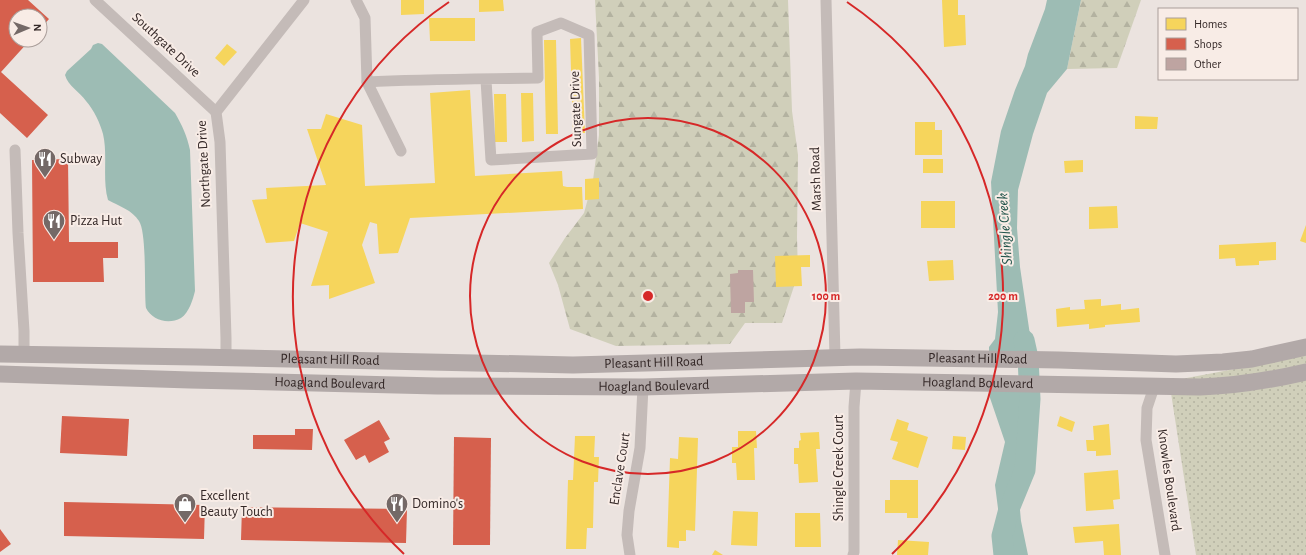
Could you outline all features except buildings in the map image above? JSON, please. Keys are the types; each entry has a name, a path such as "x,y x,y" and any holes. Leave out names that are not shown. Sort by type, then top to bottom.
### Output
{"main road":[{"name":"Pleasant Hill Road","path":"0,354 226,357 572,365 835,357 1060,360 1176,364 1252,359 1306,347"},
{"path":"0,365 14,362 24,355"},
{"path":"225,381 226,357"},
{"path":"776,383 814,372 835,357"},
{"path":"856,381 864,372 873,366 898,357"},
{"path":"1154,387 1165,378 1174,374 1252,359"},
{"name":"Hoagland Boulevard","path":"0,374 437,386 643,387 856,381 1222,387 1269,380 1306,372"}],"street":[{"name":"Southgate Drive","path":"95,0 216,112"},
{"name":"Northgate Drive","path":"226,357 220,142 216,112 304,0"},
{"path":"356,0 365,18 367,82 401,151"},
{"name":"Marsh Road","path":"826,0 835,357"},
{"name":"Sungate Drive","path":"367,82 433,79 486,80 538,78 537,32 561,23 589,34 592,154 491,160 486,80"},
{"path":"15,150 24,355"},
{"name":"Shingle Creek Court","path":"852,555 854,544 854,407 856,381"},
{"name":"Enclave Court","path":"630,555 626,535 640,448 643,387"},
{"name":"Knowles Boulevard","path":"1154,387 1147,408 1146,440 1165,555"}],"green space":[{"path":"595,0 788,0 792,111 798,155 798,274 782,323 745,323 730,344 616,346 570,329 558,285 549,263 565,238 584,213 593,180 599,135 599,78"},
{"path":"1081,0 1141,0 1117,68 1067,69"},
{"path":"1306,353 1306,365 1222,381 1176,380 1277,361"},
{"path":"1306,378 1306,555 1196,555 1171,393"}],"water":[{"path":"1047,0 1081,0 1067,69 1047,93 1033,134 1018,190 1017,228 1020,267 1030,335 1030,353 989,352 989,347 995,339 998,312 991,182 1001,131"},
{"path":"98,43 102,44 175,113 189,145 195,291 186,313 184,316 176,320 166,321 156,318 152,316 146,308 142,227 133,214 108,200 105,184 105,150 102,130 92,108 71,86 65,75 67,71 91,49 93,45"},
{"path":"990,390 1029,390 1020,438 1018,488 1021,521 1028,555 1004,555 995,485 1005,442 989,395"}],"waterway":[{"name":"Shingle Creek","path":"1004,555 1002,536 1009,509 1025,470 1030,399 1028,358 1024,340"}],"place":[{"name":"Subway","path":"45,178"},
{"name":"Pizza Hut","path":"54,240"},
{"name":"Excellent Beauty Touch","path":"185,524"},
{"name":"Domino's","path":"397,524"}]}
